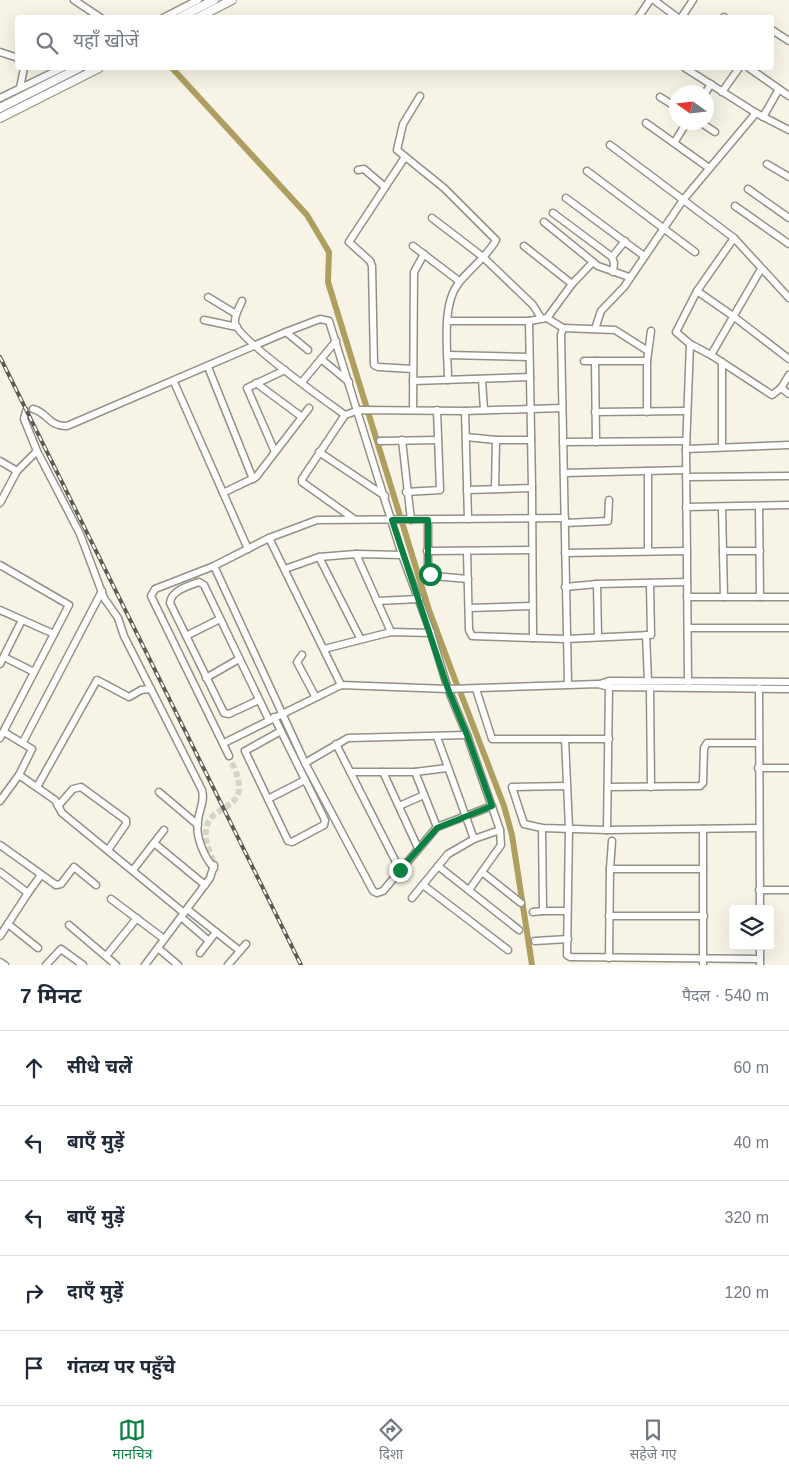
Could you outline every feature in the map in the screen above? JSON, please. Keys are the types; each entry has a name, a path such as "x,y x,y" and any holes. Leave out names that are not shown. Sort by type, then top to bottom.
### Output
{"main road":[{"path":"185,15 214,0"},
{"path":"203,15 232,0"},
{"path":"0,108 75,70"},
{"path":"0,118 95,70"}],"street":[{"path":"74,0 96,15"},
{"path":"167,15 189,2 198,0"},
{"path":"640,15 652,0 675,15"},
{"path":"682,15 693,0"},
{"path":"774,31 788,38"},
{"path":"0,52 15,57"},
{"path":"20,88 24,70"},
{"path":"0,98 58,70"},
{"path":"688,70 756,113 788,127"},
{"path":"722,92 738,70"},
{"path":"752,70 789,96"},
{"path":"763,117 779,89"},
{"path":"420,96 403,124 397,150 444,188 496,238 496,242 460,281 451,296 448,321 448,380"},
{"path":"660,97 669,103"},
{"path":"595,329 601,311 624,287 683,200 756,113"},
{"path":"646,123 708,168"},
{"path":"674,142 681,130"},
{"path":"610,145 734,238 789,296"},
{"path":"405,158 349,242 370,261 372,266 374,365 413,369"},
{"path":"767,164 789,178"},
{"path":"358,170 364,169 385,187"},
{"path":"587,171 695,252"},
{"path":"748,189 789,218"},
{"path":"566,198 644,256"},
{"path":"735,206 789,244"},
{"path":"553,213 612,257 614,263 613,272"},
{"path":"432,218 483,258 534,306 544,318 563,328 615,330 648,351"},
{"path":"544,222 593,262 613,272 629,277"},
{"path":"734,238 697,291 676,332 677,335 772,395 781,388 789,375"},
{"path":"612,257 624,241"},
{"path":"413,246 460,281"},
{"path":"524,246 572,284"},
{"path":"413,410 414,272 424,254"},
{"path":"448,321 528,321 544,318 593,262"},
{"path":"711,355 761,268"},
{"path":"697,291 789,359"},
{"path":"208,296 236,314"},
{"path":"242,301 236,314 235,323 237,327 255,346 345,415"},
{"path":"144,965 205,884 214,865 204,857 198,825 203,806 202,790 124,636 118,618 110,609 80,534 37,451 23,414 29,410 40,411 49,421 67,426 320,319 329,321 350,383 362,410 402,555 431,633 448,689 467,735 500,830 501,845 468,890"},
{"path":"204,320 237,327"},
{"path":"528,321 533,638"},
{"path":"563,328 561,335 562,408 568,684"},
{"path":"286,332 308,350"},
{"path":"648,412 647,361 651,332"},
{"path":"302,382 336,341"},
{"path":"688,682 686,441 690,344"},
{"path":"448,355 529,357"},
{"path":"321,359 350,383"},
{"path":"584,361 647,361"},
{"path":"595,361 596,442"},
{"path":"722,362 722,447"},
{"path":"208,367 253,479"},
{"path":"275,452 247,391 248,386 286,370"},
{"path":"413,381 530,377"},
{"path":"482,379 484,410"},
{"path":"174,382 248,549"},
{"path":"256,383 302,417"},
{"path":"781,388 789,394"},
{"path":"223,493 253,479 309,408"},
{"path":"354,519 302,482 319,452 345,415 362,410 465,411 562,408"},
{"path":"406,492 440,490 438,410"},
{"path":"465,411 468,519"},
{"path":"595,412 687,411"},
{"path":"466,437 496,440 531,440"},
{"path":"402,440 410,520"},
{"path":"380,441 438,440"},
{"path":"495,489 496,440"},
{"path":"563,442 686,441"},
{"path":"686,449 789,445"},
{"path":"1,499 17,470 37,451"},
{"path":"319,452 385,496"},
{"path":"0,461 17,470"},
{"path":"564,473 648,471 686,474 789,476"},
{"path":"648,471 648,551"},
{"path":"468,490 532,488"},
{"path":"229,756 151,596 155,589 214,566 269,538 317,520 530,518 565,521 608,521 609,500"},
{"path":"760,506 760,597"},
{"path":"686,507 789,506"},
{"path":"722,507 724,597"},
{"path":"428,520 428,567 433,576 468,579"},
{"path":"269,538 341,685"},
{"path":"427,550 531,550"},
{"path":"723,551 760,550"},
{"path":"468,551 469,630 472,636 566,639 651,635 650,583"},
{"path":"565,553 687,551"},
{"path":"285,569 319,556 356,554 402,555"},
{"path":"356,554 391,632"},
{"path":"319,556 360,638"},
{"path":"0,566 69,605 4,732"},
{"path":"214,566 305,763 373,891 377,893 383,891 437,828 492,806"},
{"path":"259,700 229,714 224,713 170,603 170,597 174,593 201,582 259,700 281,731 305,780 325,823 292,842 288,841 245,751 281,731"},
{"path":"565,587 597,584 687,582"},
{"path":"597,584 598,637"},
{"path":"23,742 102,591"},
{"path":"687,597 789,596"},
{"path":"377,601 418,599"},
{"path":"469,608 532,606"},
{"path":"0,610 54,634"},
{"path":"186,636 220,619"},
{"path":"0,664 22,620"},
{"path":"688,628 789,628"},
{"path":"324,649 360,638 391,632 431,633"},
{"path":"646,635 651,787"},
{"path":"302,655 297,662 315,696"},
{"path":"4,657 34,672"},
{"path":"206,678 239,659"},
{"path":"37,787 97,680 129,697 141,690 151,689"},
{"path":"224,743 315,696 341,685 448,689 598,684 609,681 649,685 789,689"},
{"path":"598,684 609,687 688,682 789,682"},
{"path":"607,830 609,687"},
{"path":"476,688 492,739 608,739"},
{"path":"759,688 758,828 760,905"},
{"path":"0,723 4,732 32,749 19,775 0,801"},
{"path":"305,763 348,738 467,735"},
{"path":"437,737 464,817 474,839"},
{"path":"564,739 569,828 567,955 570,957 610,958 727,957 760,962"},
{"path":"608,787 702,785 704,748 707,743 758,743"},
{"path":"336,744 400,870"},
{"path":"350,772 415,772 447,768"},
{"path":"758,768 789,768"},
{"path":"383,772 418,848"},
{"path":"415,772 437,828"},
{"path":"19,775 55,800 62,813 184,913 209,941"},
{"path":"268,799 305,780"},
{"path":"566,786 512,787 524,824 542,828 607,830 758,828"},
{"path":"58,806 73,788 81,787 126,820 126,824 108,850"},
{"path":"159,792 198,825"},
{"path":"399,806 424,795"},
{"path":"542,828 544,911"},
{"path":"702,829 703,965"},
{"path":"132,870 164,830"},
{"path":"412,898 448,854 474,839 500,830"},
{"path":"610,958 609,916 612,841"},
{"path":"154,843 205,884"},
{"path":"0,845 56,885 61,884 74,867 96,885"},
{"path":"438,866 519,930"},
{"path":"610,869 703,869"},
{"path":"0,872 28,893"},
{"path":"482,872 520,903"},
{"path":"0,936 41,875"},
{"path":"423,885 508,950"},
{"path":"759,890 789,890"},
{"path":"111,899 164,939"},
{"path":"533,912 567,911"},
{"path":"184,913 216,932 240,951"},
{"path":"609,916 704,916"},
{"path":"106,956 136,918"},
{"path":"8,924 38,948"},
{"path":"69,925 116,965"},
{"path":"200,953 216,932"},
{"path":"535,941 568,939"},
{"path":"228,965 246,944"},
{"path":"158,948 178,965"},
{"path":"46,965 61,949 83,965"},
{"path":"727,957 727,965"},
{"path":"637,958 637,965"},
{"path":"0,962 5,965"}],"waterway":[{"path":"174,70 307,215 329,252 328,282 429,610 457,685"},
{"path":"461,694 504,806 512,835 532,965"}],"tunnel":[{"path":"213,861 206,839 206,829 214,815 237,797 239,790 237,777 229,756"}],"railway":[{"path":"0,357 301,965"}],"route":[{"path":"400,870 437,828 492,806 467,735 448,689 431,633 402,555 392,520 428,520 428,567 430,574"}]}
